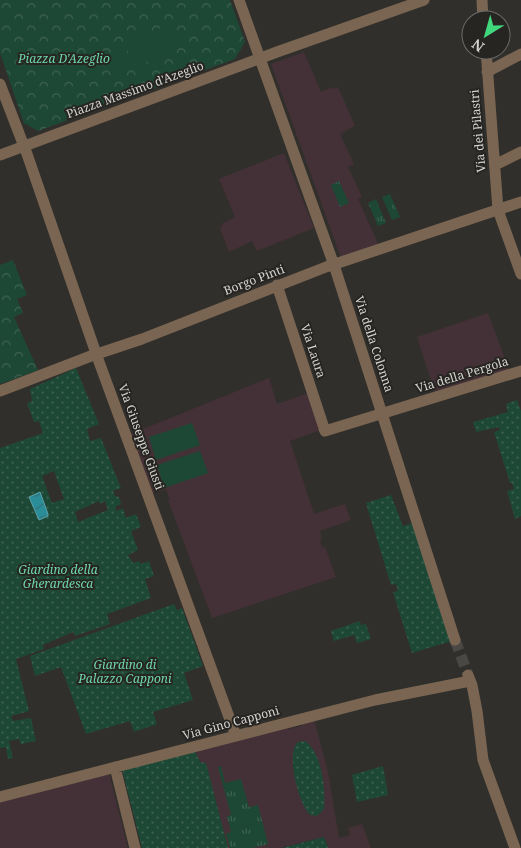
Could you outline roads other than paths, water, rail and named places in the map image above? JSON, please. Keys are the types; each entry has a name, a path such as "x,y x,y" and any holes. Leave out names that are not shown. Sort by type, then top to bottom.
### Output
{"street":[{"path":"238,0 260,58"},
{"name":"Piazza Massimo d'Azeglio","path":"0,155 260,58 424,0"},
{"path":"487,72 521,54"},
{"name":"Via della Colonna","path":"260,58 334,264 456,640"},
{"name":"Via dei Pilastri","path":"486,60 498,210 521,274"},
{"path":"0,84 23,146"},
{"name":"Via Giuseppe Giusti","path":"23,146 96,354 236,736"},
{"path":"495,165 521,152"},
{"name":"Borgo Pinti","path":"0,391 96,354 142,339 334,264 521,202"},
{"name":"Via Laura","path":"277,285 324,428"},
{"name":"Via della Pergola","path":"324,428 382,413 521,371"},
{"name":"Via Gino Capponi","path":"0,797 375,700 469,678 481,738 480,746 483,760 515,848"},
{"path":"115,767 135,848"}],"water":[{"path":"40,492 48,516 39,520 29,497"}],"tunnel":[{"path":"455,640 468,675"}],"park label":[{"name":"Piazza D'Azeglio","path":"64,59"},
{"name":"Giardino della Gherardesca","path":"58,577"},
{"name":"Giardino di Palazzo Capponi","path":"125,672"}]}
